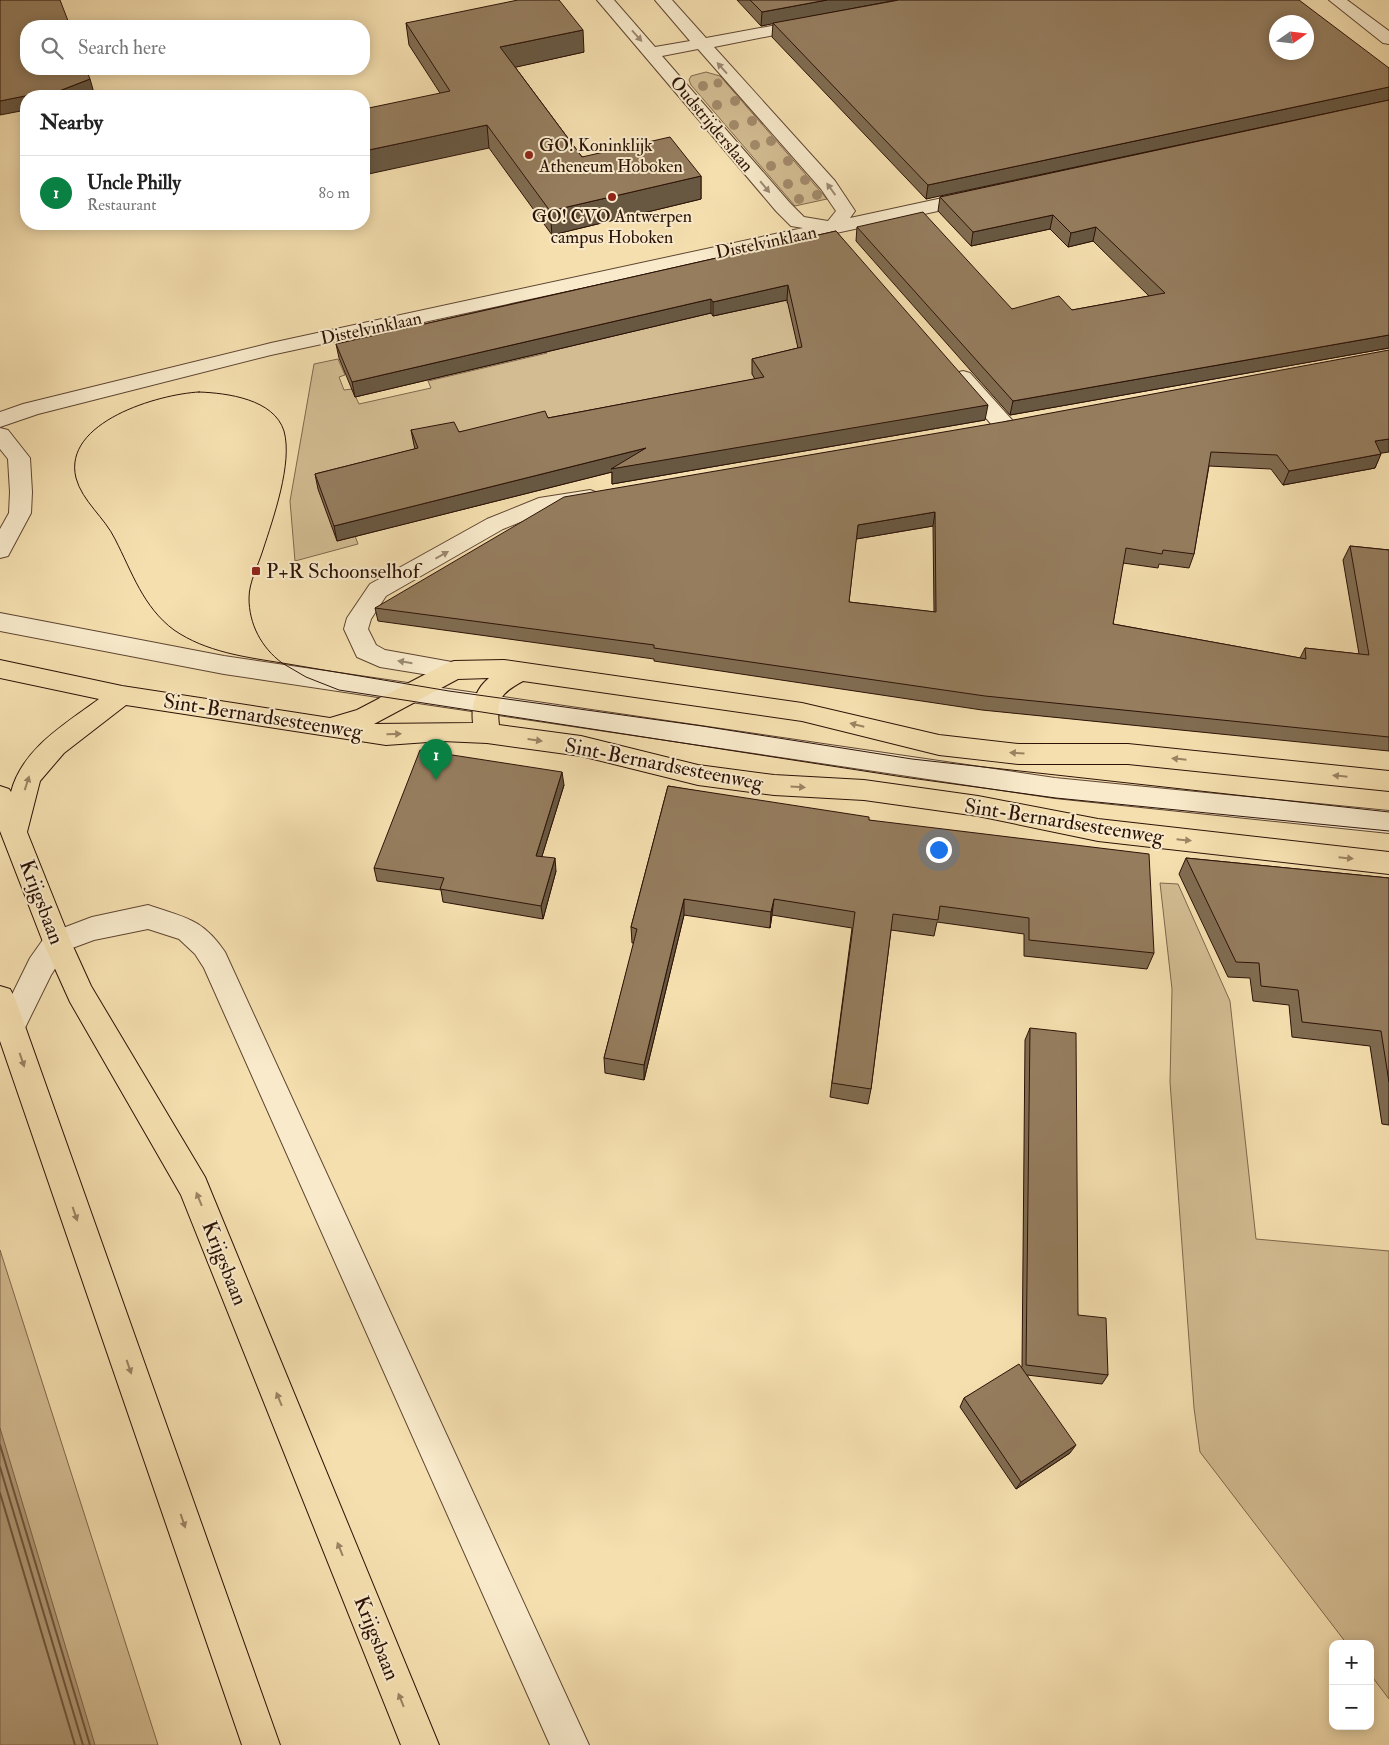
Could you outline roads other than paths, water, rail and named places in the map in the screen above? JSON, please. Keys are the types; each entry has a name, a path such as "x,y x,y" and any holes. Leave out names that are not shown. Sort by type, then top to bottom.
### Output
{"main road":[{"path":"328,727 365,717 454,670 480,668 523,670 802,712 939,745 1019,754 1128,754 1389,781"},
{"name":"Sint-Bernardsesteenweg","path":"0,669 122,695 328,727 386,735 442,731 487,733 581,746 707,776 774,786 864,790 978,806 1098,830 1389,863"},
{"path":"487,733 485,703 494,686 523,670"},
{"path":"14,830 28,777 55,746 122,695"},
{"name":"Krijgsbaan","path":"0,796 57,942 80,993 194,1186 420,1745"},
{"path":"0,998 261,1745"}],"street":[{"name":"Oudstrijderslaan","path":"605,0 783,208 798,222 838,235"},
{"path":"663,0 828,185 846,211 838,235"},
{"path":"1337,0 1389,39"},
{"path":"652,53 828,20"},
{"name":"Distelvinklaan","path":"0,420 40,406 271,349 838,235 990,194"},
{"path":"953,367 1005,426"},
{"path":"0,435 19,458 21,492 20,513 0,550"},
{"path":"454,670 380,658 366,650 356,629 359,618 378,590 495,524 527,510 539,506 606,495"},
{"path":"0,622 224,665 1055,788 1389,822"},
{"path":"10,1029 40,967 57,942 92,930 148,917 189,931 205,946 215,961 570,1745"}],"water":[{"path":"0,1428 95,1745 0,1745"}],"tram line":[{"path":"199,392 236,396 248,400 260,405 279,420 284,431 286,444 284,475 267,537 252,580 249,598 251,617 262,642 282,663 240,656 199,644 174,630 154,611 139,588 111,531 88,502 76,478 76,458 84,441 98,427 117,415 139,405 161,398 199,392"},
{"path":"282,663 449,691 702,726 912,759 1389,812"},
{"path":"282,663 306,677 339,690 903,777 1056,798 1389,831"}],"place":[{"name":"GO! Koninklijk Atheneum Hoboken","path":"529,155"},
{"name":"GO! CVO Antwerpen campus Hoboken","path":"612,197"},
{"name":"P+R Schoonselhof","path":"256,571"},
{"name":"Uncle Philly","path":"436,780"}]}
